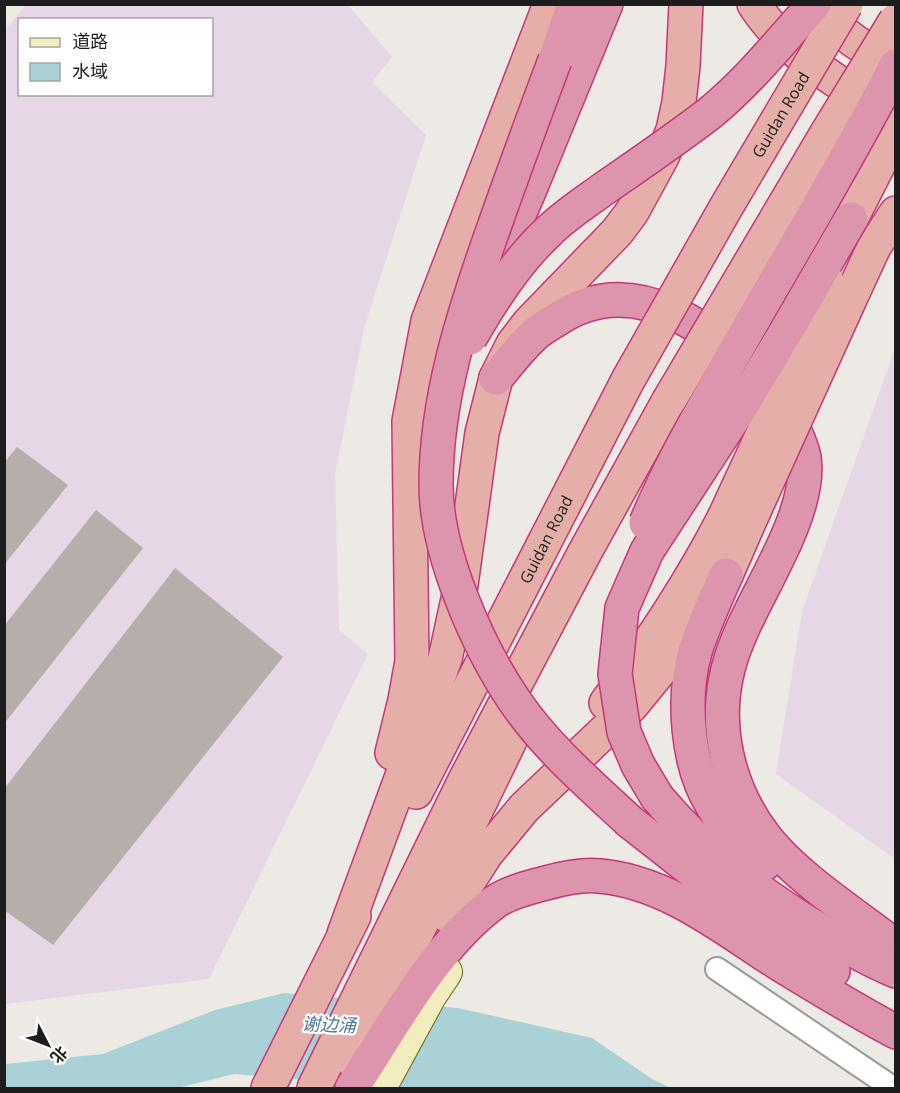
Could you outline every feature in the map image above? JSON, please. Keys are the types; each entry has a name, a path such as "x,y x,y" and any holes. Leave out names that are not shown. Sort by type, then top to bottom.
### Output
{"highway":[{"path":"344,934 394,746 412,661 409,421 428,321 550,4"},
{"path":"567,66 574,4"},
{"path":"606,4 567,66 471,295 449,375 436,486 440,519 453,574 471,618 515,701 562,757 629,821 746,913 896,1011"},
{"path":"754,4 770,26 804,57 863,97 896,112"},
{"path":"449,375 509,277 549,230 711,111 748,78 813,4 851,39 896,66 700,415 657,497 638,544 622,608 615,674 624,732 638,765 657,797 682,826 738,875 779,905 841,943 895,954"},
{"name":"Guidan Road","path":"268,1089 344,934 628,380 736,190 846,4"},
{"path":"344,934 445,659 461,585 482,433 496,378 513,344 529,323 616,232 632,212 662,157 673,130 679,102 686,5"},
{"path":"352,1089 417,962 465,780 586,550 668,402 820,143 896,20"},
{"path":"622,608 646,551 741,406 851,219 885,152 896,137"},
{"path":"341,1089 455,901 527,792 603,706 640,658 690,581 737,519 850,299 874,247 896,213"},
{"path":"851,219 785,386 737,519 726,575 695,654 688,720 700,781 712,805 750,852 771,869 895,954"},
{"path":"496,378 534,335 570,311 600,300 632,299 665,308 714,338 751,368 775,396 789,417 804,457 803,488 786,541 747,620 728,669 722,709 724,747 733,781 747,811 766,839 790,864 895,954"},
{"path":"486,854 524,808 631,706 657,676 685,640 726,575"},
{"path":"314,1089 417,962 498,900 534,886 568,877 598,875 623,879 665,894 828,994 896,1032"},
{"path":"347,1089 417,962"}],"main road":[{"path":"380,1089 430,996 417,962"}],"street":[{"path":"717,969 893,1089"}],"shaded area":[{"path":"26,5 348,5 392,57 372,82 426,135 364,328 335,474 339,630 368,654 209,979 5,1004 5,30"},
{"path":"895,348 895,859 776,774 802,611"}],"water":[{"name":"谢边涌","path":"284,993 458,1008 592,1038 652,1079 671,1088 404,1088 234,1074 178,1088 5,1088 5,1064 103,1054 215,1010"}],"building":[{"path":"17,447 68,485 4,565 4,463"},
{"path":"96,510 143,548 4,724 4,626"},
{"path":"175,568 283,657 53,945 4,910 4,789"}]}
